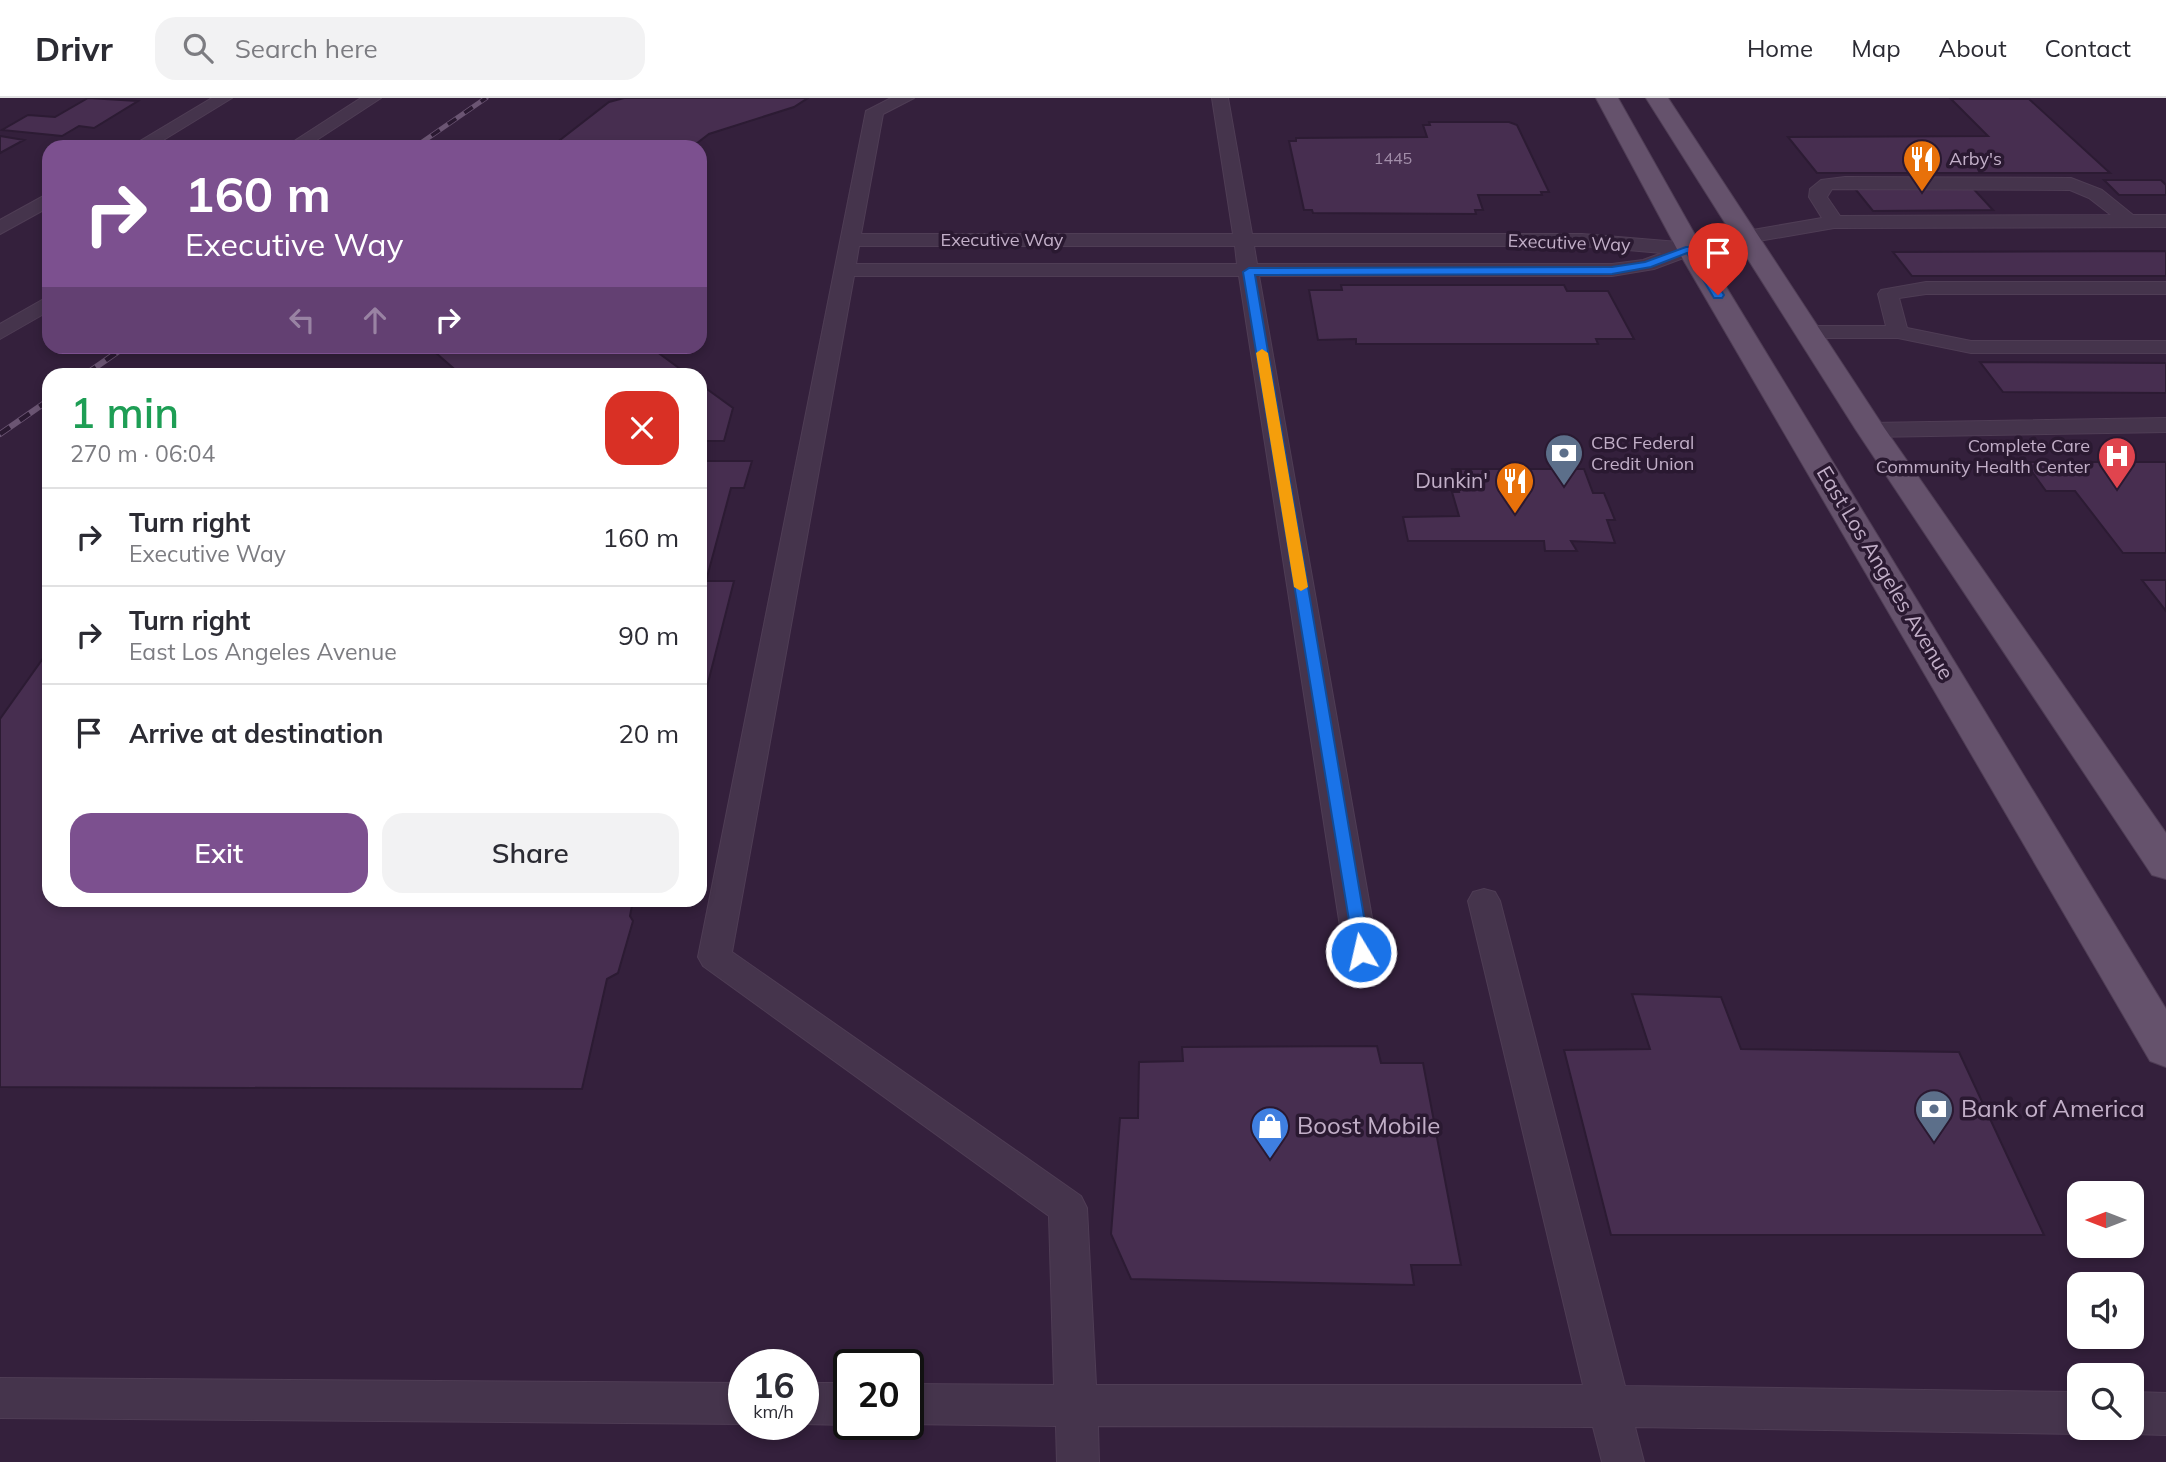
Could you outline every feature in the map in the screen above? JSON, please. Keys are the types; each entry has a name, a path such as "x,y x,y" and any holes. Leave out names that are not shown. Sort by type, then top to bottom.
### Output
{"main road":[{"name":"East Los Angeles Avenue","path":"1606,98 1718,243 1808,332 1871,430 2166,864"},
{"name":"East Los Angeles Avenue","path":"1657,98 1718,243 2166,1048"}],"lane":[{"path":"151,140 224,98"},
{"path":"305,140 373,98"},
{"path":"906,98 875,111 715,957 1068,1208 1078,1406 1078,1462"},
{"path":"1220,98 1361,952"},
{"path":"1835,222 1818,197 1819,189 1828,184 1845,183 2071,184 2088,188 2101,196 2128,221"},
{"path":"0,228 42,203"},
{"path":"1718,243 1835,222 2166,221"},
{"name":"Executive Way","path":"851,240 1582,240 1718,243"},
{"name":"Executive Way","path":"845,270 1612,270 1647,265 1718,243"},
{"path":"1898,332 1888,294 1926,288 2166,288"},
{"path":"0,333 42,306"},
{"path":"1808,332 1898,332 1970,348 2166,347"},
{"path":"1871,430 2166,425"},
{"path":"1484,901 1623,1462"},
{"path":"0,1398 728,1404"},
{"path":"924,1405 1609,1406 2067,1413"},
{"path":"2144,1413 2166,1414"}],"building":[{"path":"88,98 138,101 94,128 79,126 62,136 2,130 28,115 55,117"},
{"path":"624,98 808,98 794,107 709,134 701,140 560,140 609,102"},
{"path":"1951,99 2029,99 2110,173 1817,173 1788,137 1988,136"},
{"path":"1429,122 1509,122 1517,125 1549,192 1541,192 1542,195 1478,195 1483,210 1475,210 1476,214 1313,213 1312,210 1304,210 1289,141 1296,141 1296,138 1427,137 1423,125 1430,125"},
{"path":"0,136 24,140 0,153"},
{"path":"2104,180 2161,180 2166,185 2166,195 2119,195"},
{"path":"1969,184 1993,210 1873,211 1852,185"},
{"path":"2166,251 2166,276 1912,276 1893,252"},
{"path":"1341,285 1564,285 1567,291 1608,291 1634,339 1596,339 1598,344 1356,344 1356,339 1318,340 1309,290 1342,290"},
{"path":"437,354 660,354 679,368 453,368"},
{"path":"1980,362 2166,363 2166,393 2003,392"},
{"path":"707,389 733,408 724,441 707,441"},
{"path":"707,461 752,461 744,488 731,488 707,577"},
{"path":"2025,462 2166,462 2166,553 2123,553 2075,491 2046,491"},
{"path":"1452,469 1584,469 1593,493 1604,493 1615,520 1607,520 1615,543 1571,541 1577,551 1545,551 1544,541 1408,541 1403,517 1459,516 1452,492 1459,492"},
{"path":"2142,580 2166,580 2166,611"},
{"path":"707,581 734,581 707,687"},
{"path":"42,660 42,907 632,907 630,916 633,921 618,973 607,979 582,1089 0,1087 0,719"},
{"path":"1632,994 1721,997 1741,1049 1959,1052 2044,1235 1611,1235 1564,1050 1650,1049"},
{"path":"1377,1046 1381,1063 1423,1063 1461,1265 1411,1265 1414,1285 1131,1279 1111,1234 1120,1118 1138,1118 1139,1062 1183,1061 1182,1047"}],"railway":[{"path":"425,140 486,98"},
{"path":"95,368 115,354"},
{"path":"0,434 42,405"}],"slow traffic":[{"path":"1262,353 1301,587"}],"place":[{"name":"Arby's","path":"1922,193"},
{"name":"CBC Federal Credit Union","path":"1564,487"},
{"name":"Complete Care Community Health Center","path":"2117,490"},
{"name":"Dunkin'","path":"1515,515"},
{"name":"Bank of America","path":"1934,1143"},
{"name":"Boost Mobile","path":"1270,1160"}],"route":[{"path":"1361,952 1249,272 1612,270 1647,265 1690,249 1718,295"}]}
